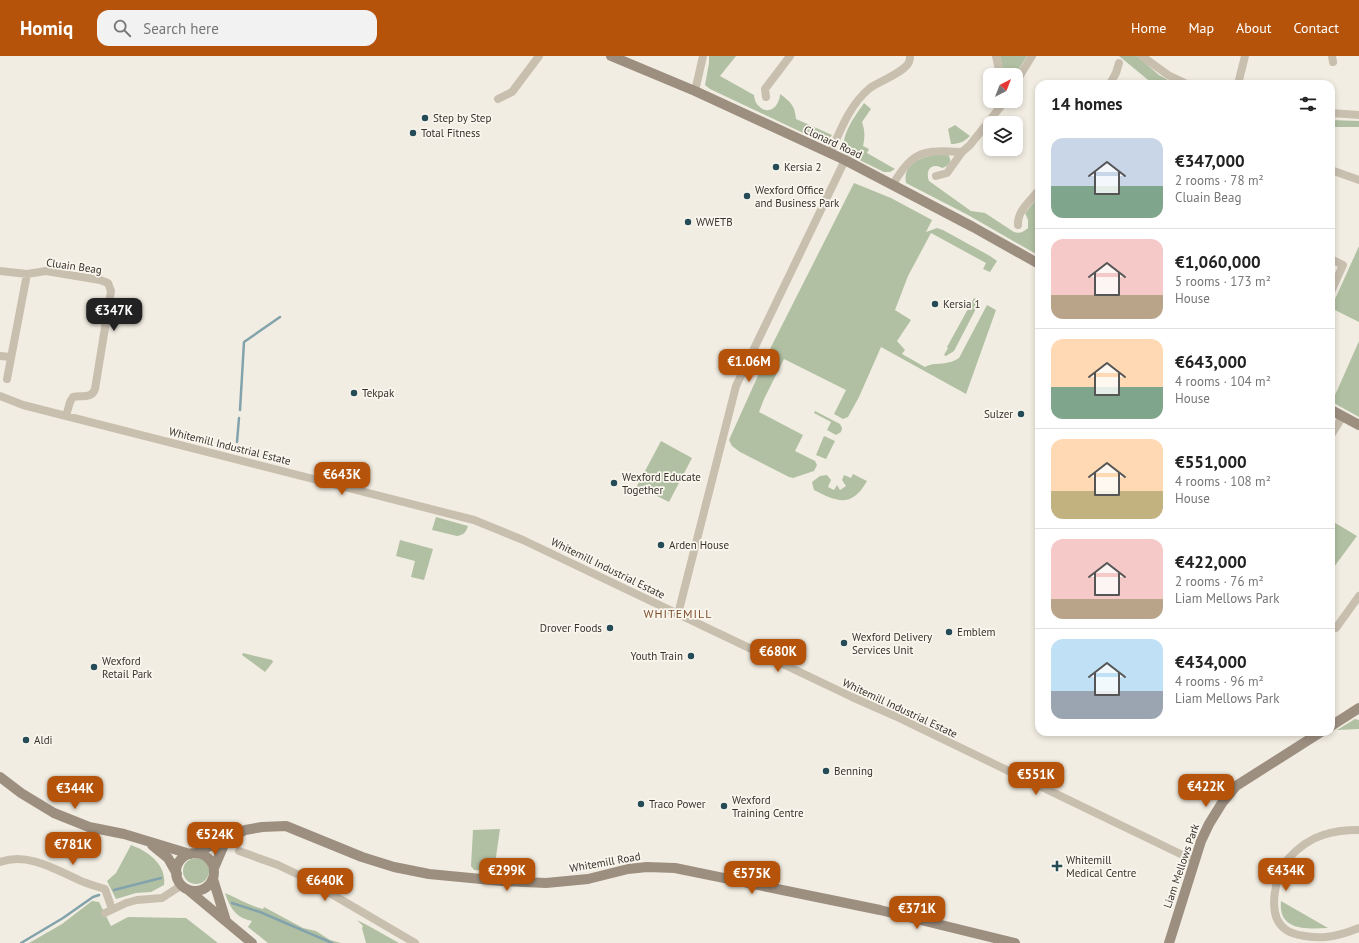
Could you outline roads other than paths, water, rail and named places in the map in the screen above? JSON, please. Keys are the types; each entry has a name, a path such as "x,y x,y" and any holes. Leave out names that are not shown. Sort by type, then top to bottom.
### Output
{"street":[{"path":"498,99 512,92 539,56"},
{"name":"Clonard Road","path":"611,56 695,91 845,160 893,184 1035,262"},
{"path":"695,91 703,56"},
{"path":"766,97 765,89 790,56"},
{"path":"830,154 846,121 866,92 876,83 900,71 909,63 910,56"},
{"path":"996,56 999,68"},
{"path":"1023,71 1032,56"},
{"path":"1142,56 1168,75 1179,80"},
{"path":"1239,80 1245,56"},
{"path":"1112,80 1119,63"},
{"path":"936,176 947,173 962,152 975,139 999,108"},
{"path":"1335,113 1359,115"},
{"path":"893,184 900,172 910,161 925,152 962,152"},
{"path":"678,614 736,386 845,160"},
{"path":"1335,171 1359,180"},
{"path":"1018,225 1017,218 1035,195"},
{"path":"1335,260 1343,265 1335,283"},
{"name":"Cluain Beag","path":"0,271 27,274 46,271 68,274 100,280 108,283 110,287 94,393 90,395 73,397 66,416"},
{"path":"7,379 27,274"},
{"path":"0,356 11,357"},
{"name":"Whitemill Industrial Estate","path":"0,396 23,405 474,520 524,540 852,697 895,716 1194,861"},
{"path":"1335,412 1359,425"},
{"path":"1335,429 1343,416"},
{"path":"1335,628 1359,596"},
{"path":"1335,723 1359,708"},
{"name":"Liam Mellows Park","path":"1169,943 1194,861 1209,824 1222,803 1236,786 1315,736"},
{"path":"0,777 21,793 54,813 89,827 124,834 193,854 202,855 211,862 214,868"},
{"name":"Whitemill Road","path":"193,854 245,830 262,827 286,826 362,857 394,867 429,874 502,881 546,883 588,879 628,869 646,867 675,868 880,910 979,938 1015,943"},
{"path":"1359,830 1343,831 1323,835 1304,845 1295,852 1288,860 1279,879 1274,897 1274,909 1276,919 1285,930 1296,934 1326,937 1346,933 1359,928"},
{"path":"184,887 193,891 205,888 210,884 213,879 214,868 226,840"},
{"path":"149,842 168,858 177,874"},
{"path":"240,851 278,865 299,875 415,943"},
{"path":"193,854 184,857 180,861 177,867 178,880 184,887 252,943"},
{"path":"0,862 6,860 24,859 47,866 80,881 105,889 109,911 137,900 162,898 184,887"},
{"path":"213,879 226,921"}],"waterway":[{"path":"240,410 244,342 280,317"},
{"path":"237,442 239,418"},
{"path":"114,890 161,878"},
{"path":"21,943 63,918 93,897 99,895"},
{"path":"232,903 260,912 332,943"}],"place":[{"name":"Step by Step","path":"425,118"},
{"name":"Total Fitness","path":"413,133"},
{"name":"Kersia 2","path":"776,167"},
{"name":"Wexford Office and Business Park","path":"747,196"},
{"name":"WWETB","path":"688,222"},
{"name":"Kersia 1","path":"935,304"},
{"name":"Tekpak","path":"354,393"},
{"name":"Sulzer","path":"1021,414"},
{"name":"Wexford Educate Together","path":"614,483"},
{"name":"Arden House","path":"661,545"},
{"name":"Drover Foods","path":"610,628"},
{"name":"Emblem","path":"949,632"},
{"name":"Wexford Delivery Services Unit","path":"844,643"},
{"name":"Youth Train","path":"691,656"},
{"name":"Wexford Retail Park","path":"94,667"},
{"name":"Aldi","path":"26,740"},
{"name":"Benning","path":"826,771"},
{"name":"Traco Power","path":"641,804"},
{"name":"Wexford Training Centre","path":"724,806"},
{"name":"Whitemill Medical Centre","path":"1057,866"}],"district":[{"name":"WHITEMILL","path":"678,614"}]}
